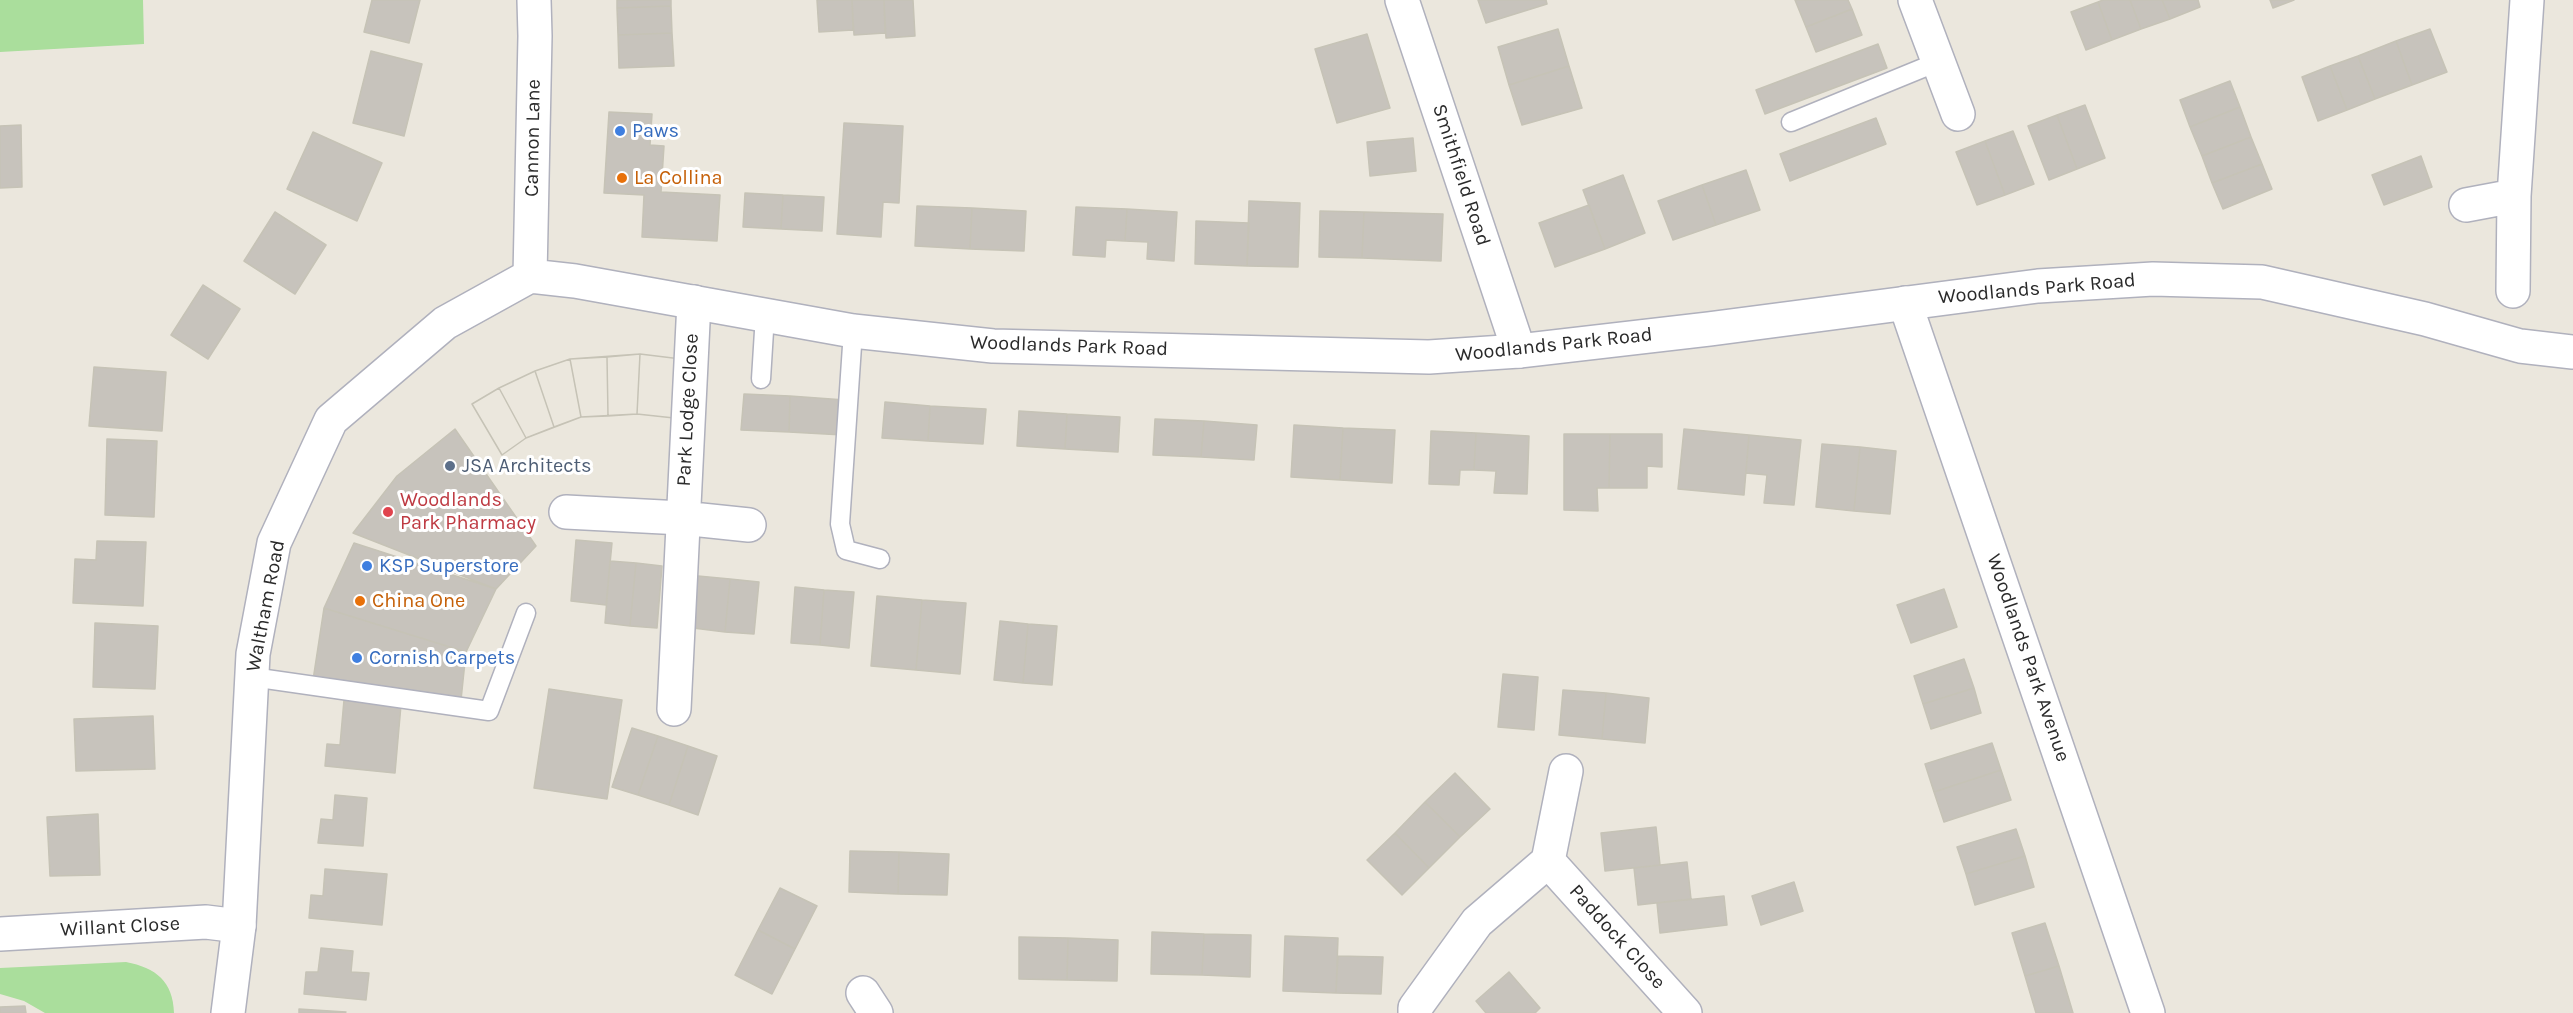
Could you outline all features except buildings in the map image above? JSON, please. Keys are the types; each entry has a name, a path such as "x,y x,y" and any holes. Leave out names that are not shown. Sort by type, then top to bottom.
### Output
{"street":[{"name":"Cannon Lane","path":"530,276 534,0"},
{"name":"Smithfield Road","path":"1402,0 1519,351"},
{"path":"1915,0 1940,61 1958,114"},
{"path":"2513,291 2514,196 2528,0"},
{"path":"2466,206 2514,196"},
{"name":"Woodlands Park Road","path":"530,276 575,281 853,331 993,346 1430,357 1519,351 2038,286 2153,279 2262,282 2425,319 2520,346 2573,352"},
{"name":"Waltham Road","path":"228,1013 239,926 253,654 274,543 331,420 445,323 530,276"},
{"name":"Park Lodge Close","path":"674,709 693,302"},
{"name":"Woodlands Park Avenue","path":"1905,303 2148,1013"},
{"path":"566,513 682,518 750,525"},
{"path":"1415,1013 1415,1008 1478,922 1548,861 1566,771"},
{"name":"Paddock Close","path":"1548,861 1685,1013"},
{"name":"Willant Close","path":"0,934 206,922 239,926"}],"lane":[{"path":"1791,122 1940,61"},
{"path":"760,379 765,315"},
{"path":"853,331 840,525 846,550 880,559"},
{"path":"252,677 489,711 526,613"}],"green space":[{"path":"0,0 143,0 144,44 0,52"},
{"path":"126,962 146,968 161,978 170,992 174,1013 45,1013 24,1001 0,994 0,968"}],"place":[{"name":"Paws","path":"620,131"},
{"name":"La Collina","path":"622,178"},
{"name":"JSA Architects","path":"450,466"},
{"name":"Woodlands Park Pharmacy","path":"388,512"},
{"name":"KSP Superstore","path":"367,566"},
{"name":"China One","path":"360,601"},
{"name":"Cornish Carpets","path":"357,658"}]}
